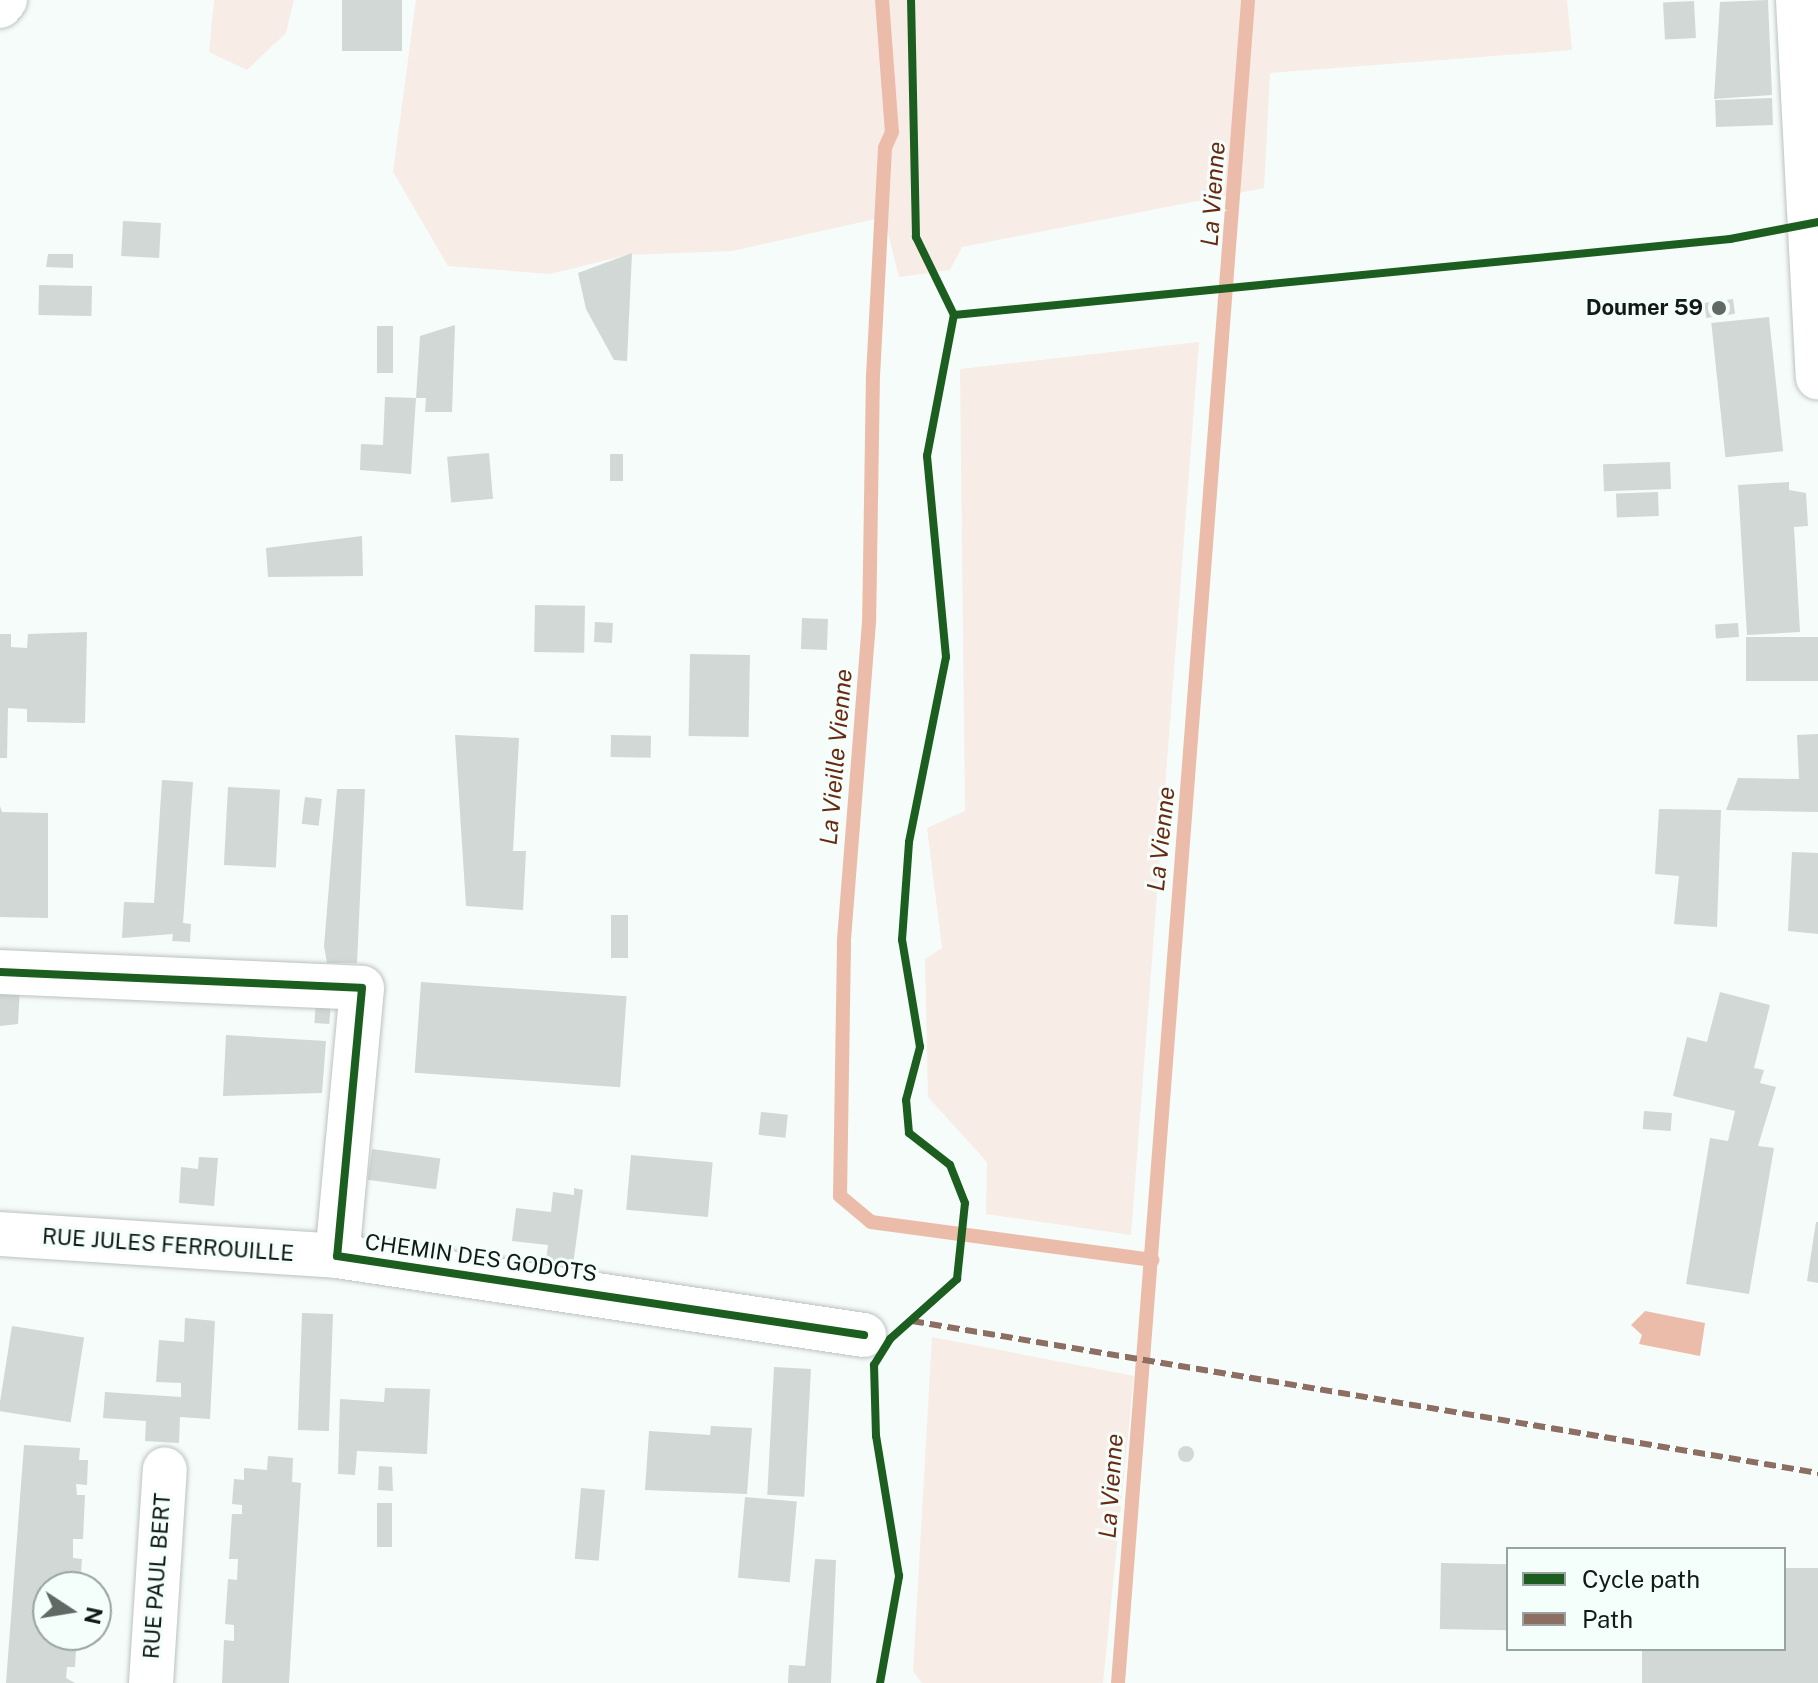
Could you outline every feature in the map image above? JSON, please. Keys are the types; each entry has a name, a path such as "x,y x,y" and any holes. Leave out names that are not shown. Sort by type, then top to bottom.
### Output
{"street":[{"path":"0,6 5,0"},
{"path":"1798,0 1812,161 1818,377"},
{"name":"CHEMIN DES GODOTS","path":"0,972 362,988 337,1256 864,1335"},
{"name":"RUE JULES FERROUILLE","path":"0,1234 337,1256"},
{"name":"RUE PAUL BERT","path":"151,1683 165,1469"}],"shaded area":[{"path":"214,0 294,0 286,33 247,70 209,52"},
{"path":"416,0 1567,0 1572,50 1270,73 1264,188 962,247 950,270 899,277 884,217 732,251 627,255 550,274 448,266 393,172"},
{"path":"1199,342 1131,1235 986,1214 987,1162 928,1097 925,959 942,948 927,828 965,811 960,369"},
{"path":"1645,1311 1705,1323 1700,1356 1639,1344 1642,1335 1631,1325"},
{"path":"932,1337 1134,1376 1103,1683 922,1683 913,1671"}],"building":[{"path":"342,0 402,0 402,51 342,51"},
{"path":"1768,0 1772,95 1714,99 1720,2"},
{"path":"1694,1 1696,38 1665,40 1663,3"},
{"path":"1772,98 1773,125 1716,127 1715,100"},
{"path":"123,221 161,223 159,258 121,256"},
{"path":"632,253 627,361 614,360 586,309 578,273"},
{"path":"48,254 73,254 73,268 46,267"},
{"path":"39,285 92,286 91,316 38,315"},
{"name":"Doumer 59","path":"1733,299 1735,314 1706,318 1704,303"},
{"path":"1769,317 1783,451 1725,457 1711,323"},
{"path":"455,325 452,412 425,412 426,398 416,398 420,336"},
{"path":"377,326 393,326 393,373 377,373"},
{"path":"385,397 416,398 411,474 360,470 361,444 383,445"},
{"path":"489,453 493,499 451,502 447,457"},
{"path":"610,454 623,454 623,481 610,481"},
{"path":"1670,462 1671,489 1604,491 1603,464"},
{"path":"1789,482 1789,490 1806,493 1808,526 1794,527 1800,632 1747,635 1738,485"},
{"path":"1658,492 1659,516 1617,517 1616,493"},
{"path":"362,536 363,576 268,577 266,548"},
{"path":"535,605 585,606 584,653 534,652"},
{"path":"802,618 828,619 827,650 801,649"},
{"path":"595,622 613,623 612,643 594,642"},
{"path":"1738,623 1739,637 1716,639 1715,625"},
{"path":"87,632 85,723 27,722 27,709 8,708 7,758 0,758 0,634 11,634 11,647 27,648 28,634"},
{"path":"1746,637 1818,637 1818,681 1746,681"},
{"path":"690,654 750,655 749,737 689,736"},
{"path":"1818,734 1818,812 1726,810 1738,778 1799,779 1797,735"},
{"path":"455,735 519,738 513,851 526,851 523,910 466,906"},
{"path":"611,735 651,736 651,758 611,757"},
{"path":"162,780 193,782 183,923 191,924 190,942 172,941 173,934 122,938 124,902 154,903"},
{"path":"228,787 280,790 276,868 224,865"},
{"path":"337,789 365,789 357,963 327,963 324,946"},
{"path":"305,797 322,799 319,826 302,824"},
{"path":"0,806 2,812 48,813 48,918 0,917"},
{"path":"1659,809 1721,810 1717,927 1674,924 1679,876 1655,874"},
{"path":"1792,852 1818,853 1818,934 1788,931"},
{"path":"611,915 628,915 628,958 611,958"},
{"path":"421,982 626,996 620,1087 415,1073"},
{"path":"0,985 20,985 18,1024 0,1026"},
{"path":"1720,992 1770,1005 1754,1068 1764,1070 1760,1083 1776,1087 1758,1146 1774,1148 1749,1294 1686,1284 1710,1138 1728,1141 1735,1111 1673,1096 1687,1037 1707,1042"},
{"path":"316,1000 331,1001 329,1024 314,1023"},
{"path":"226,1035 326,1041 322,1093 223,1096"},
{"path":"1644,1111 1672,1113 1671,1131 1643,1129"},
{"path":"761,1112 788,1115 785,1138 759,1135"},
{"path":"372,1149 440,1159 436,1189 368,1180"},
{"path":"631,1155 713,1162 708,1217 626,1210"},
{"path":"199,1157 218,1158 214,1206 179,1203 181,1167 198,1169"},
{"path":"574,1188 583,1190 573,1265 546,1261 548,1245 512,1241 516,1208 551,1212 553,1192 574,1195"},
{"path":"1818,1222 1818,1283 1807,1281"},
{"path":"302,1313 333,1314 329,1431 298,1430"},
{"path":"185,1318 215,1321 210,1419 180,1417 179,1443 145,1441 146,1421 103,1418 105,1392 181,1397 181,1383 156,1382 159,1340 184,1342"},
{"path":"12,1326 84,1337 71,1422 0,1411"},
{"path":"774,1367 811,1369 804,1497 767,1495"},
{"path":"385,1388 430,1389 427,1454 357,1451 355,1475 338,1474 340,1399 384,1402"},
{"path":"711,1426 752,1428 747,1494 645,1490 649,1431 710,1435"},
{"path":"24,1445 80,1448 79,1460 88,1460 87,1485 76,1484 77,1495 85,1495 83,1539 73,1539 73,1558 82,1559 81,1571 32,1571 32,1651 76,1651 75,1667 67,1667 66,1678 75,1683 6,1683"},
{"path":"1183,1446 1189,1446 1194,1454 1192,1460 1183,1462 1178,1457 1178,1451"},
{"path":"268,1456 293,1458 292,1482 301,1483 289,1683 222,1683 224,1640 234,1641 234,1625 225,1624 228,1579 237,1580 238,1559 229,1559 232,1514 242,1514 242,1505 232,1504 234,1479 244,1480 244,1468 267,1470"},
{"path":"379,1466 392,1467 393,1491 378,1490"},
{"path":"581,1488 605,1490 599,1561 575,1559"},
{"path":"745,1497 797,1502 790,1582 738,1578"},
{"path":"377,1503 392,1503 392,1547 377,1547"},
{"path":"815,1559 836,1560 831,1683 788,1683 789,1665 805,1666"},
{"path":"1441,1563 1506,1564 1506,1630 1440,1629"},
{"path":"1786,1568 1818,1568 1818,1683 1642,1683 1642,1651 1786,1651"}],"waterway":[{"name":"La Vieille Vienne","path":"882,0 892,132 885,148 873,374 869,622 844,943 840,1196 871,1222 1152,1260"},
{"name":"La Vienne","path":"1118,1683 1248,0"}],"marked path":[{"path":"912,1321 1818,1473"}],"cycle path":[{"path":"880,1683 899,1576 876,1436 874,1365 890,1339 957,1279 965,1203 950,1165 909,1133 906,1100 920,1047 902,940 909,842 946,657 927,456 954,315 916,237 911,0"},
{"path":"954,315 1730,239 1818,222"},
{"path":"0,972 362,988 337,1256 864,1335"}],"place":[{"name":"Doumer 59","path":"1719,308"}]}
